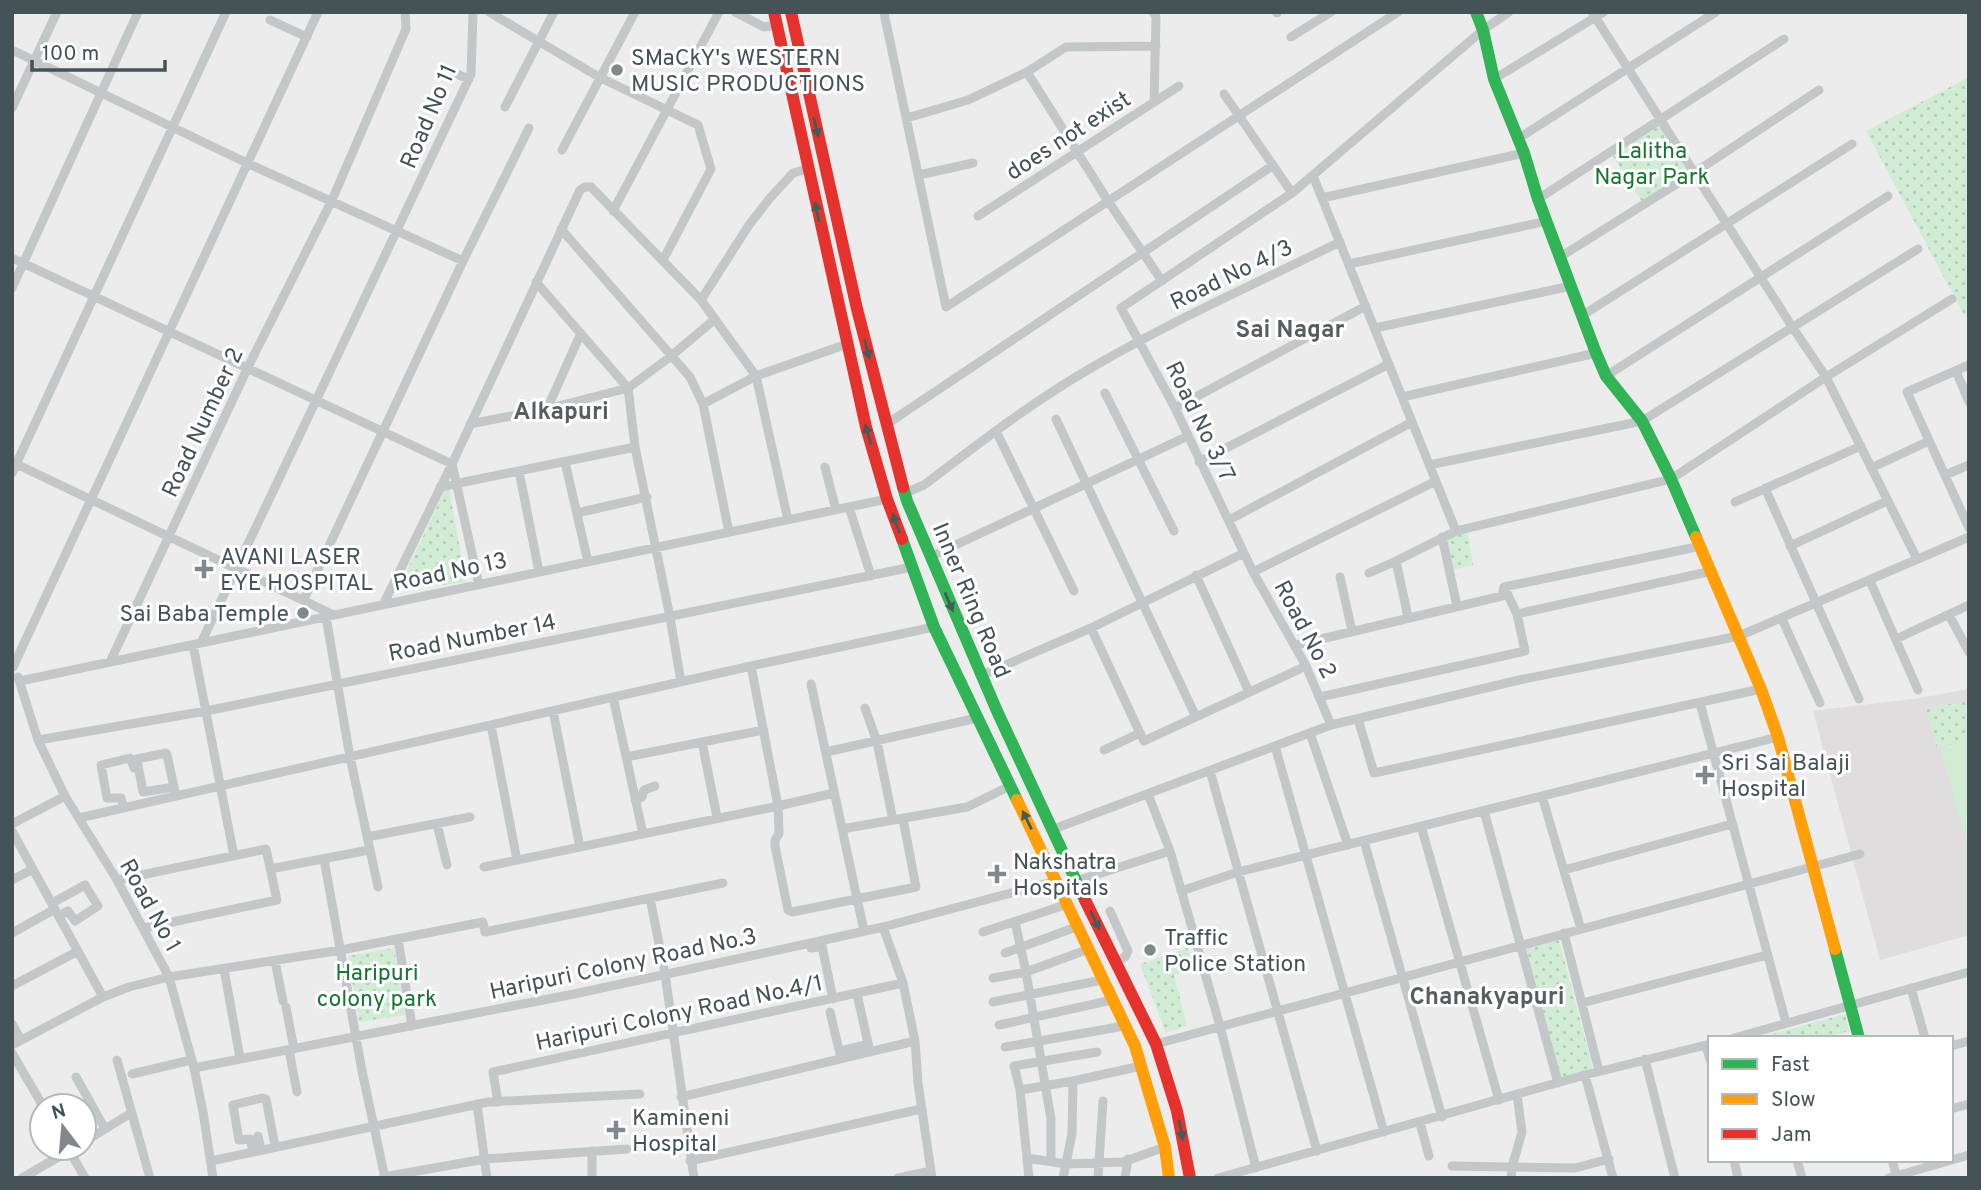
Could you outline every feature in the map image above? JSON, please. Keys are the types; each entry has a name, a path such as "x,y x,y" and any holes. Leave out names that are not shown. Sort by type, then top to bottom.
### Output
{"main road":[{"name":"Inner Ring Road","path":"791,12 857,309 905,493 1019,761 1156,1044 1177,1111 1191,1178"},
{"path":"1476,12 1494,79 1519,138 1538,199 1596,354 1606,376 1642,421 1671,479 1762,689 1778,737 1858,1036"},
{"name":"Inner Ring Road","path":"775,19 866,427 887,499 934,627 1135,1046 1166,1147 1169,1178"},
{"path":"995,756 1006,761 1019,761"}],"street":[{"path":"12,108 57,12"},
{"path":"12,288 138,12"},
{"path":"226,12 14,466 92,499 304,599 330,616 350,757 349,777 367,837 378,887"},
{"path":"13,667 318,12"},
{"name":"Road Number 2","path":"110,662 248,367 332,200 406,29 405,12"},
{"name":"Road No 11","path":"197,644 469,79 473,12"},
{"path":"489,12 599,77 698,125 711,169 663,260"},
{"path":"505,107 554,12"},
{"path":"562,150 635,12"},
{"path":"613,211 719,12"},
{"path":"735,12 764,27 775,19"},
{"path":"1153,12 1156,17 1154,102"},
{"path":"1292,37 1331,12"},
{"path":"884,13 946,307 1398,12"},
{"path":"1027,72 1162,281 1292,193 1483,30 1509,12"},
{"path":"1494,79 1593,15 1604,12"},
{"path":"1519,138 1716,12"},
{"path":"1593,15 1826,377 1917,559"},
{"path":"270,20 307,37"},
{"path":"1538,199 1784,39"},
{"path":"907,118 968,100 1027,72 1066,47 1156,46"},
{"path":"12,50 249,164 463,261"},
{"path":"454,73 469,79"},
{"name":"does not exist","path":"978,216 1179,86"},
{"path":"1560,257 1819,90"},
{"path":"1224,94 1292,193"},
{"path":"304,599 463,261 529,128"},
{"path":"1583,315 1852,144"},
{"path":"1322,198 1524,153"},
{"path":"919,175 973,163"},
{"path":"887,424 1272,166"},
{"path":"701,300 749,225 770,198 793,173 807,169"},
{"path":"1313,176 1456,531"},
{"path":"383,605 561,229 580,190 585,187 591,187 701,300 756,376 788,520"},
{"path":"1606,376 1888,196"},
{"path":"1349,264 1547,221"},
{"path":"561,229 690,377 703,404 729,532"},
{"name":"Road No 4/3","path":"905,493 924,485 1042,398 1139,341 1340,243"},
{"path":"1429,465 1642,421 1918,249"},
{"path":"12,258 452,464 479,585"},
{"name":"Road No 3/7","path":"1162,281 1121,308 1175,408 1244,553"},
{"path":"536,282 628,388 635,447 647,497 681,682"},
{"path":"1375,328 1571,286"},
{"path":"1369,573 1456,531 1671,479 1826,377 1952,299"},
{"path":"1175,408 1366,306"},
{"path":"470,424 547,409 628,388 715,320"},
{"path":"547,409 582,333"},
{"path":"703,404 756,376 847,344"},
{"path":"1402,397 1596,354"},
{"path":"1199,462 1389,364"},
{"path":"1969,365 1907,391 1969,528"},
{"path":"1955,371 1969,402"},
{"path":"1105,393 1174,531"},
{"path":"1056,419 1196,717"},
{"path":"1228,520 1412,422"},
{"path":"996,431 1074,591"},
{"path":"930,557 1188,436"},
{"path":"1871,468 1929,441"},
{"path":"1735,502 1861,446"},
{"path":"440,487 635,447"},
{"path":"565,462 588,562"},
{"path":"1945,475 1969,465"},
{"path":"825,467 836,510"},
{"path":"519,471 539,572"},
{"path":"1253,572 1436,481"},
{"path":"1765,488 1859,699"},
{"path":"577,513 647,497"},
{"name":"Road No 13","path":"20,681 887,499"},
{"path":"1790,546 1887,501"},
{"path":"849,507 871,576"},
{"path":"1441,537 1457,606"},
{"path":"1051,830 1331,725 1519,680 1739,636 1969,537"},
{"path":"1504,587 1700,546"},
{"path":"981,676 1091,628 1244,553"},
{"name":"Road No 2","path":"1244,553 1307,666 1331,725"},
{"path":"1396,561 1408,617"},
{"name":"Road Number 14","path":"38,740 206,711 912,566"},
{"path":"1517,614 1712,570"},
{"path":"1196,575 1249,692"},
{"path":"1340,577 1352,631"},
{"path":"1870,581 1918,690"},
{"path":"1296,645 1502,596 1504,587"},
{"path":"1320,697 1525,651 1517,614 1504,587"},
{"path":"1896,639 1969,605"},
{"path":"1949,615 1969,652"},
{"path":"1782,619 1820,703"},
{"path":"171,791 166,753 138,758 143,792 171,791 221,786 934,627"},
{"path":"1091,628 1144,741 1307,666"},
{"path":"197,644 206,711 234,856"},
{"path":"751,666 778,806 779,834 775,846 788,910 792,912 916,887 877,741 865,708"},
{"name":"Road No 1","path":"13,667 38,740 65,796 117,880 169,977 192,1064 213,1178"},
{"path":"811,684 864,931"},
{"path":"1358,719 1374,773 1762,689"},
{"path":"613,697 643,834"},
{"path":"1700,703 1786,1023"},
{"path":"553,711 580,847"},
{"path":"826,752 976,718"},
{"path":"491,725 517,860"},
{"path":"626,757 764,730"},
{"path":"1104,750 1140,733"},
{"path":"1310,733 1348,845"},
{"path":"1181,891 1238,872 1778,737"},
{"path":"702,742 717,817"},
{"path":"1275,747 1384,1132"},
{"path":"124,808 121,798 107,798 100,767 102,764 130,758 132,760 140,804"},
{"path":"1210,771 1317,1151"},
{"path":"635,800 642,797 644,790 656,786"},
{"path":"842,829 967,807 1010,786"},
{"path":"79,818 140,804 171,791"},
{"path":"484,867 834,793"},
{"path":"1148,794 1170,851 1220,1026 1256,1168"},
{"path":"12,824 65,796"},
{"path":"1542,796 1581,929"},
{"path":"1484,811 1558,1083"},
{"path":"367,837 470,817"},
{"path":"438,824 447,865"},
{"path":"1564,870 1732,824"},
{"path":"1422,827 1499,1100"},
{"path":"12,831 103,997"},
{"path":"1364,841 1442,1117"},
{"path":"117,880 266,849 277,900 144,928"},
{"path":"270,870 369,850"},
{"path":"1076,881 1170,851"},
{"path":"1156,1044 1860,854"},
{"path":"324,859 355,1036 384,1177 485,1159 627,1149"},
{"path":"12,880 33,869"},
{"name":"Haripuri Colony Road No.3","path":"132,1074 292,1049 821,943 1056,881"},
{"path":"12,1045 103,997 169,977 341,950 483,922 485,932 723,883"},
{"path":"12,933 55,909 85,886 98,906 75,922 68,911 55,909"},
{"path":"650,898 665,974 694,1178"},
{"path":"983,932 1068,904"},
{"path":"1110,911 1128,951 1125,957 1115,962"},
{"path":"1014,922 1026,972 1051,1119 1051,1161"},
{"path":"1005,953 1079,926"},
{"path":"883,927 903,983 915,1041 921,1109 931,1175 898,1178"},
{"path":"1564,933 1600,1071"},
{"path":"398,939 412,1026"},
{"path":"795,952 821,943 833,999"},
{"path":"993,978 1026,972 1090,949"},
{"path":"12,986 78,951"},
{"path":"1582,1003 1767,956"},
{"path":"275,961 292,1049 297,1092"},
{"path":"224,970 240,1058"},
{"path":"1763,1034 1786,1023 1969,972"},
{"path":"993,1002 1102,980"},
{"name":"Haripuri Colony Road No.4/1","path":"498,1101 493,1072 903,983"},
{"path":"1911,988 1924,1036"},
{"path":"857,993 869,1048"},
{"path":"999,1025 1112,1000"},
{"path":"830,1012 841,1055"},
{"path":"12,1024 21,1040"},
{"path":"1005,1047 1124,1026"},
{"path":"681,1097 869,1048 915,1041"},
{"path":"1218,1178 1585,1075 1708,1045"},
{"path":"1029,1178 1020,1090 1014,1066 1097,1052"},
{"path":"12,1053 35,1092"},
{"path":"1645,1059 1675,1178"},
{"path":"117,1060 150,1178"},
{"path":"1020,1090 1141,1066"},
{"path":"1585,1075 1613,1178"},
{"path":"76,1077 105,1129"},
{"path":"1063,1178 1072,1134 1073,1081"},
{"path":"211,1161 477,1104 640,1094"},
{"path":"1511,1178 1511,1167 1522,1132 1517,1095"},
{"path":"257,1150 250,1139 240,1140 233,1105 261,1098 266,1100 275,1146"},
{"path":"1098,1178 1103,1101"},
{"path":"477,1104 487,1178"},
{"path":"691,1161 921,1109"},
{"path":"98,1133 131,1113"},
{"path":"1420,1123 1429,1156"},
{"path":"257,1150 258,1136"},
{"path":"1027,1158 1066,1164 1122,1162 1166,1147"},
{"path":"592,1151 592,1178"},
{"path":"1125,1178 1128,1159"},
{"path":"1452,1166 1575,1168 1609,1159"},
{"path":"22,1178 49,1162"},
{"path":"77,1162 85,1178"},
{"path":"1894,1177 1945,1162"}],"shaded area":[{"path":"1969,689 1969,935 1880,960 1813,711"}],"green space":[{"path":"1969,77 1969,312 1964,315 1866,131"},
{"name":"Lalitha Nagar Park","path":"1660,121 1694,173 1644,205 1611,153"},
{"path":"448,483 466,582 398,590"},
{"path":"1467,528 1473,565 1449,571 1442,537"},
{"path":"1969,701 1969,739 1937,748 1926,708"},
{"path":"1969,740 1969,852 1940,748"},
{"path":"1559,940 1593,1069 1560,1078 1526,948"},
{"name":"Haripuri colony park","path":"394,948 405,1015 359,1022 348,956"},
{"path":"1188,948 1194,969 1174,975 1187,1026 1166,1033 1140,964"},
{"path":"1845,1014 1849,1031 1831,1036 1768,1035"}],"traffic: fast":[{"path":"1476,12 1494,79 1524,153 1538,199 1596,353 1606,376 1642,421 1696,537"},
{"path":"903,487 997,711 1085,900"},
{"path":"902,539 934,627 1017,800"},
{"path":"1835,949 1858,1036"}],"traffic: slow":[{"path":"1696,537 1761,689 1778,737 1835,949"},
{"path":"1017,800 1135,1046 1165,1147 1169,1178"}],"traffic: jam":[{"path":"774,12 866,427 902,539"},
{"path":"791,12 857,309 903,487"},
{"path":"1085,900 1156,1044 1177,1111 1190,1178"}],"place":[{"name":"SMaCkY's WESTERN MUSIC PRODUCTIONS","path":"617,70"},
{"name":"AVANI LASER EYE HOSPITAL","path":"204,569"},
{"name":"Sai Baba Temple","path":"303,613"},
{"name":"Sri Sai Balaji Hospital","path":"1705,775"},
{"name":"Nakshatra Hospitals","path":"997,874"},
{"name":"Traffic Police Station","path":"1150,950"},
{"name":"Kamineni Hospital","path":"616,1130"}],"district":[{"name":"Sai Nagar","path":"1290,329"},
{"name":"Alkapuri","path":"561,411"},
{"name":"Chanakyapuri","path":"1487,996"}]}
